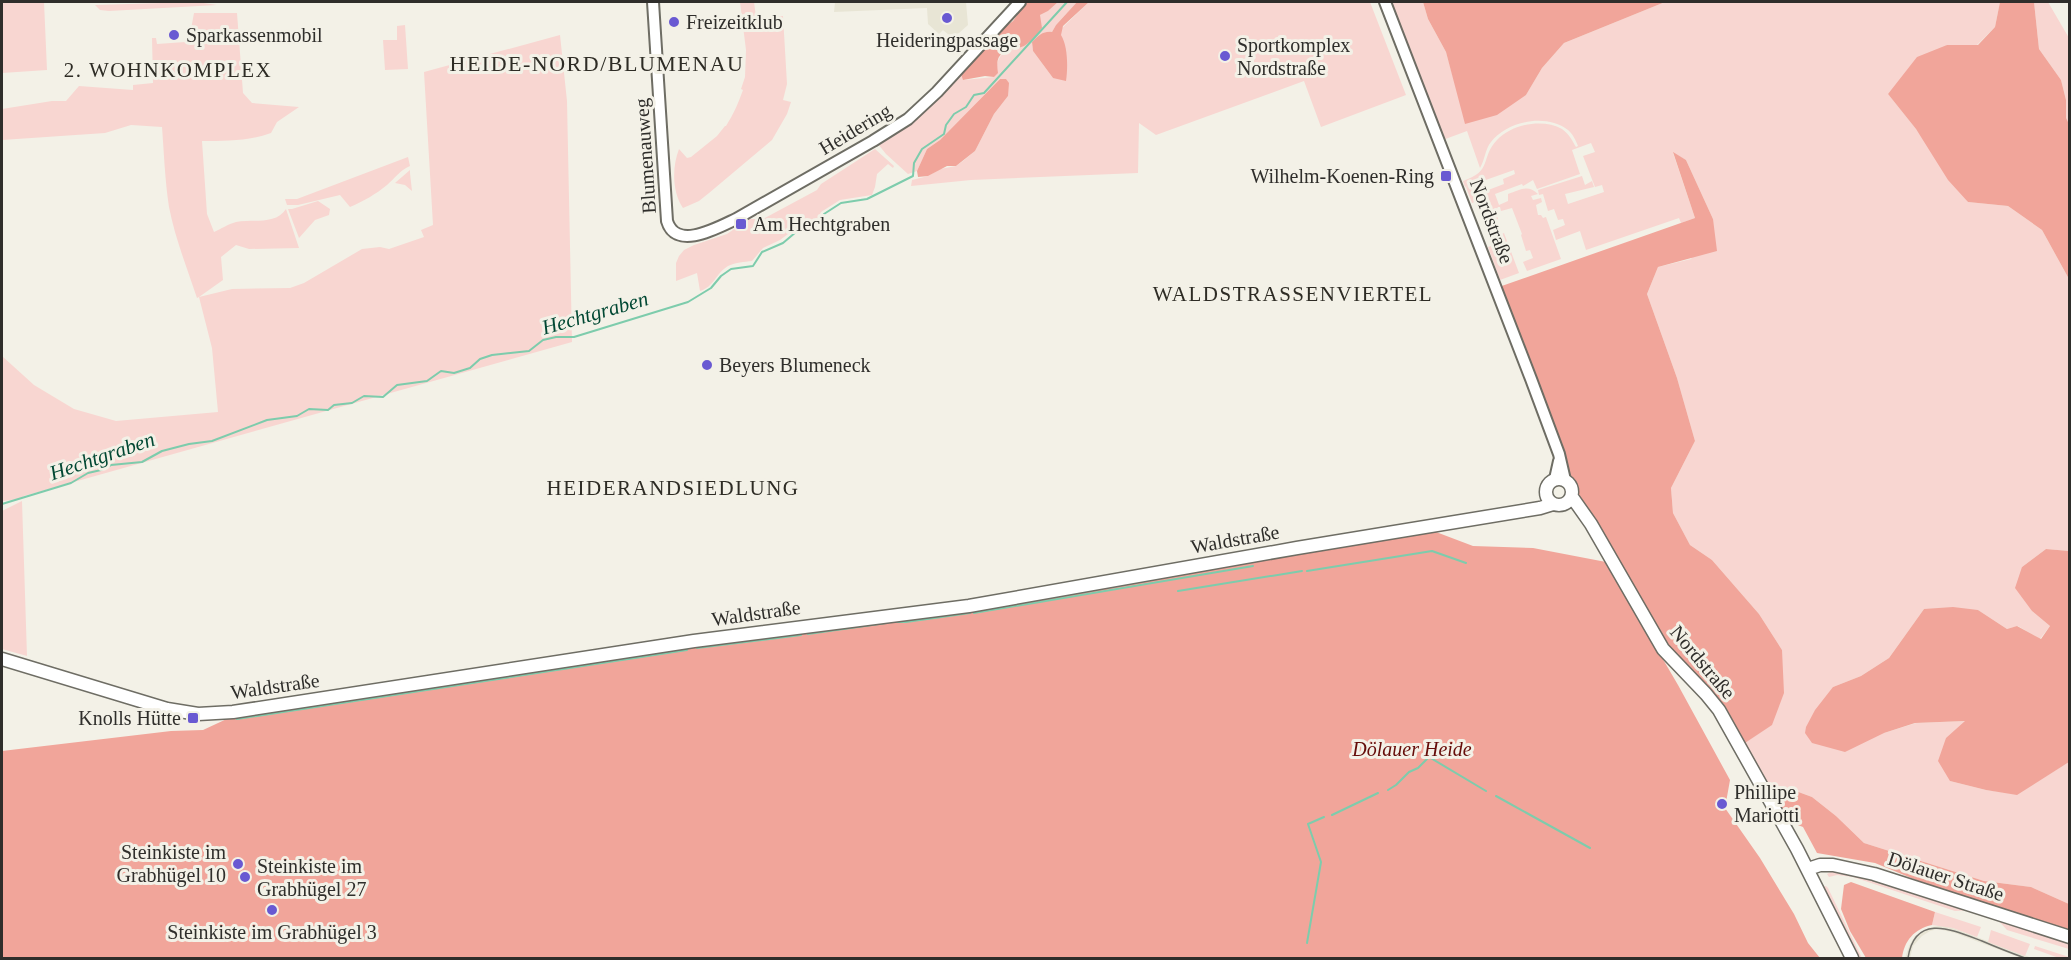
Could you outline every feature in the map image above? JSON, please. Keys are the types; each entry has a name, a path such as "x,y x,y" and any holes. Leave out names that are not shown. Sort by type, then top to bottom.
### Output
{"main road":[{"path":"1559,500 1548,484 1560,480"},
{"name":"Nordstraße","path":"1560,480 1572,487 1559,500 1582,513 1591,524 1664,652 1719,710 1808,868 1852,958"},
{"name":"Waldstraße","path":"2,659 167,709 193,713 226,713 272,708 694,641 969,606 1297,548 1520,512 1559,500"},
{"name":"Dölauer Straße","path":"1808,868 1833,865 1874,874 2070,937"}],"street":[{"name":"Blumenauweg","path":"653,2 666,214 669,227 675,234"},
{"name":"Heidering","path":"675,234 693,235 736,219 897,127 918,111 1020,2"},
{"name":"Nordstraße","path":"1385,2 1451,167 1559,454 1560,480"}],"shaded area":[{"path":"2,2 44,2 47,70 2,73"},
{"path":"197,2 217,5 109,11 100,10 95,5"},
{"path":"740,2 754,2 756,17 783,16 787,84 783,100 791,102 772,140 699,201 683,208 679,202 674,179 679,149 687,158 691,157 717,136 731,118 743,90 741,89 745,77 746,50"},
{"name":"Heideringpassage","path":"835,2 966,2 968,25 959,33 950,36 943,30 939,34 928,24 927,8 834,12"},
{"name":"Sportkomplex Nordstraße","path":"1058,2 1077,2 1052,32 1041,34 1032,42 1033,51 1053,78 1059,31 1089,2 1370,2 1406,95 1321,127 1304,81 1156,135 1139,123 1138,173 971,180 911,186 912,180 928,176 940,169 956,166 975,151 994,114 1008,96 1000,79 940,140 927,149 917,171 908,174 878,144 964,65 964,80 994,77 1002,55 1015,49 1040,15"},
{"path":"1390,2 1423,2 1428,19 1446,52 1466,123 1526,95 1542,68 1564,43 1665,2 2000,2 1995,27 1977,45 1947,45 1888,94 1968,202 2008,206 2042,230 2069,279 2069,551 2046,549 2022,567 2032,611 2050,626 2040,639 2018,626 2007,629 1978,610 1924,609 1889,658 1861,676 1833,687 1884,733 1916,723 1966,721 1950,781 1986,790 2017,794 2069,762 2069,904 2031,887 1984,881 1864,843 1812,797 1793,790 1777,799 1745,743 1772,724 1782,650 1759,614 1712,560 1690,545 1673,513 1671,488 1695,441 1677,378 1647,294 1658,267 1691,259 1713,219 1686,160 1673,153 1695,218 1681,223 1679,218 1586,250 1580,231 1556,240 1553,230 1565,225 1563,219 1558,220 1554,209 1548,211 1543,194 1539,195 1538,190 1582,176 1585,185 1592,181 1594,187 1565,194 1568,204 1604,192 1602,185 1595,187 1583,156 1595,152 1591,143 1572,150 1580,174 1537,189 1533,180 1523,186 1522,184 1495,194 1499,205 1508,201 1508,194 1524,189 1531,189 1538,194 1531,196 1533,200 1541,198 1542,202 1536,205 1538,215 1546,217 1561,259 1527,271 1523,262 1533,258 1530,250 1526,251 1512,208 1501,211 1498,207 1496,210 1498,219 1486,223 1484,220 1486,213 1493,211 1492,207 1488,208 1484,198 1472,203 1466,187 1468,186 1465,187 1463,181 1479,173 1497,140 1511,130 1537,123 1554,126 1567,133 1576,147 1578,146 1573,136 1568,130 1549,122 1517,124 1491,142 1480,168 1467,131 1440,141","holes":["1514,170 1515,174 1503,179 1504,184 1483,192 1480,182"]},
{"path":"2034,2 2048,2 2069,38 2069,126 2061,80 2039,49"},
{"path":"194,13 237,13 243,93 252,103 299,107 277,122 271,133 263,136 229,141 202,141 207,214 214,232 236,222 270,219 282,214 286,209 299,248 249,249 236,245 221,257 223,280 197,298 169,207 162,127 131,125 105,133 2,140 2,109 66,101 79,86 133,90 133,85 153,83 152,38 156,38 157,44 189,40"},
{"path":"405,25 408,69 385,70 383,40 397,40 397,26"},
{"path":"560,35 567,101 572,342 20,499 2,501 2,356 34,385 74,409 116,421 218,412 212,348 199,297 232,289 290,288 304,283 362,249 380,247 389,249 424,237 421,230 433,225 424,72"},
{"path":"875,149 894,166 893,168 888,164 877,174 872,195 840,200 821,212 816,222 796,228 780,240 763,248 752,261 728,266 705,289 700,291 697,273 676,281 676,263 684,250 727,234 749,219 763,219 817,190 821,184"},
{"path":"408,157 410,166 379,191 350,207 340,195 298,205 287,205 285,199 297,199"},
{"path":"410,170 412,191 405,185 395,183"},
{"path":"318,201 330,209 329,215 315,220 299,238 288,209"},
{"path":"1504,233 1519,273 1500,280 1488,247 1497,244 1495,237"},
{"path":"22,501 27,656 2,649 2,511"},
{"path":"1833,871 1844,871 1972,910 1955,911 1853,877 1837,875 1829,877 1827,874"},
{"path":"1826,886 1862,958 1858,958 1823,887"},
{"path":"1935,912 1981,927 1977,937 1953,928 1932,925"},
{"path":"1996,918 2069,942 2069,949 2007,930"},
{"path":"1942,925 2032,958 2021,958 1955,933 1938,929 1922,936 1913,946 1910,958 1905,958 1915,936 1928,928"},
{"path":"1991,930 2030,944 2025,956 1988,942"},
{"path":"2035,946 2069,958 2059,958 2034,949"}],"green space":[{"path":"1026,2 1058,2 1040,15 1042,28 1029,42 1000,55 997,65 998,73 994,77 985,76 963,80 961,74 990,38 1013,21"},
{"path":"1077,2 1089,2 1063,26 1061,35 1067,57 1066,81 1053,78 1033,51 1032,42 1041,34 1052,32"},
{"path":"1423,2 1665,2 1564,43 1542,68 1526,95 1497,115 1465,124 1446,52 1428,19"},
{"path":"2000,2 2034,2 2039,49 2061,80 2066,100 2066,118 2070,126 2069,279 2042,230 2008,206 1968,202 1948,180 1916,129 1888,94 1917,57 1947,45 1978,45 1995,27"},
{"path":"1000,79 1006,79 1009,83 1008,96 994,114 975,151 956,166 947,166 928,176 918,177 917,171 927,149 940,140"},
{"path":"1673,152 1686,160 1713,219 1717,251 1658,267 1647,294 1677,378 1695,441 1671,488 1673,513 1690,545 1712,560 1759,614 1782,650 1784,693 1772,725 1745,743 1725,706 1670,653 1578,502 1496,288 1695,218"},
{"name":"Dölauer Heide","path":"1436,532 1473,546 1533,548 1606,562 1730,780 1725,808 1760,858 1794,914 1808,943 1820,958 2,958 2,751 171,731 203,730 231,717 686,645 970,609"},
{"path":"2046,549 2069,551 2069,762 2017,795 1950,781 1938,761 1946,738 1965,721 1915,723 1884,733 1845,752 1812,743 1805,733 1806,727 1815,710 1833,687 1861,676 1889,658 1924,609 1953,607 1978,610 2007,629 2017,626 2041,639 2050,626 2032,611 2015,588 2022,567"},
{"path":"1793,790 1812,797 1864,843 1984,881 2031,887 2069,904 2069,937 1986,909 1875,863 1817,853 1803,827 1790,822 1777,799"},
{"path":"1851,882 1935,912 1932,925 1920,929 1911,937 1905,946 1902,958 1866,958 1850,931 1841,909 1844,885"}],"waterway":[{"name":"Hechtgraben","path":"2,504 71,483 88,473 111,465 142,462 162,451 212,441 267,420 297,416 309,409 328,410 334,405 352,403 364,396 383,397 397,385 427,381 441,371 454,373 470,368 480,359 492,355 529,351 543,340 574,337 688,302 711,288 721,276 731,269 753,266 762,252 783,243 796,232 815,227 824,214 841,203 867,199 913,176 914,163 922,149 944,134 946,125 954,114 966,107 974,95 984,93 1067,2"},
{"path":"1307,571 1432,551 1466,563"},
{"path":"974,613 1253,566"},
{"path":"1178,591 1302,571"},
{"path":"894,622 970,613"},
{"path":"808,634 886,623"},
{"path":"697,648 801,635"},
{"path":"237,719 687,650"},
{"path":"1388,790 1429,757 1486,791"},
{"path":"1332,815 1378,793"},
{"path":"1496,796 1590,848"},
{"path":"1307,943 1321,862 1308,824 1324,817"}],"tram line":[{"path":"1908,958 1918,934 1937,928 1948,929 2025,958"}],"place":[{"name":"Heideringpassage","path":"947,18"},
{"name":"Freizeitklub","path":"674,22"},
{"name":"Sparkassenmobil","path":"174,35"},
{"name":"Sportkomplex Nordstraße","path":"1225,56"},
{"name":"Wilhelm-Koenen-Ring","path":"1446,176"},
{"name":"Am Hechtgraben","path":"741,224"},
{"name":"Beyers Blumeneck","path":"707,365"},
{"name":"Knolls Hütte","path":"193,718"},
{"name":"Phillipe Mariotti","path":"1722,804"},
{"name":"Steinkiste im Grabhügel 10","path":"238,864"},
{"name":"Steinkiste im Grabhügel 27","path":"245,877"},
{"name":"Steinkiste im Grabhügel 3","path":"272,910"}],"district":[{"name":"HEIDE-NORD/BLUMENAU","path":"597,63"},
{"name":"2. WOHNKOMPLEX","path":"168,70"},
{"name":"WALDSTRASSENVIERTEL","path":"1293,294"},
{"name":"HEIDERANDSIEDLUNG","path":"673,488"}]}
